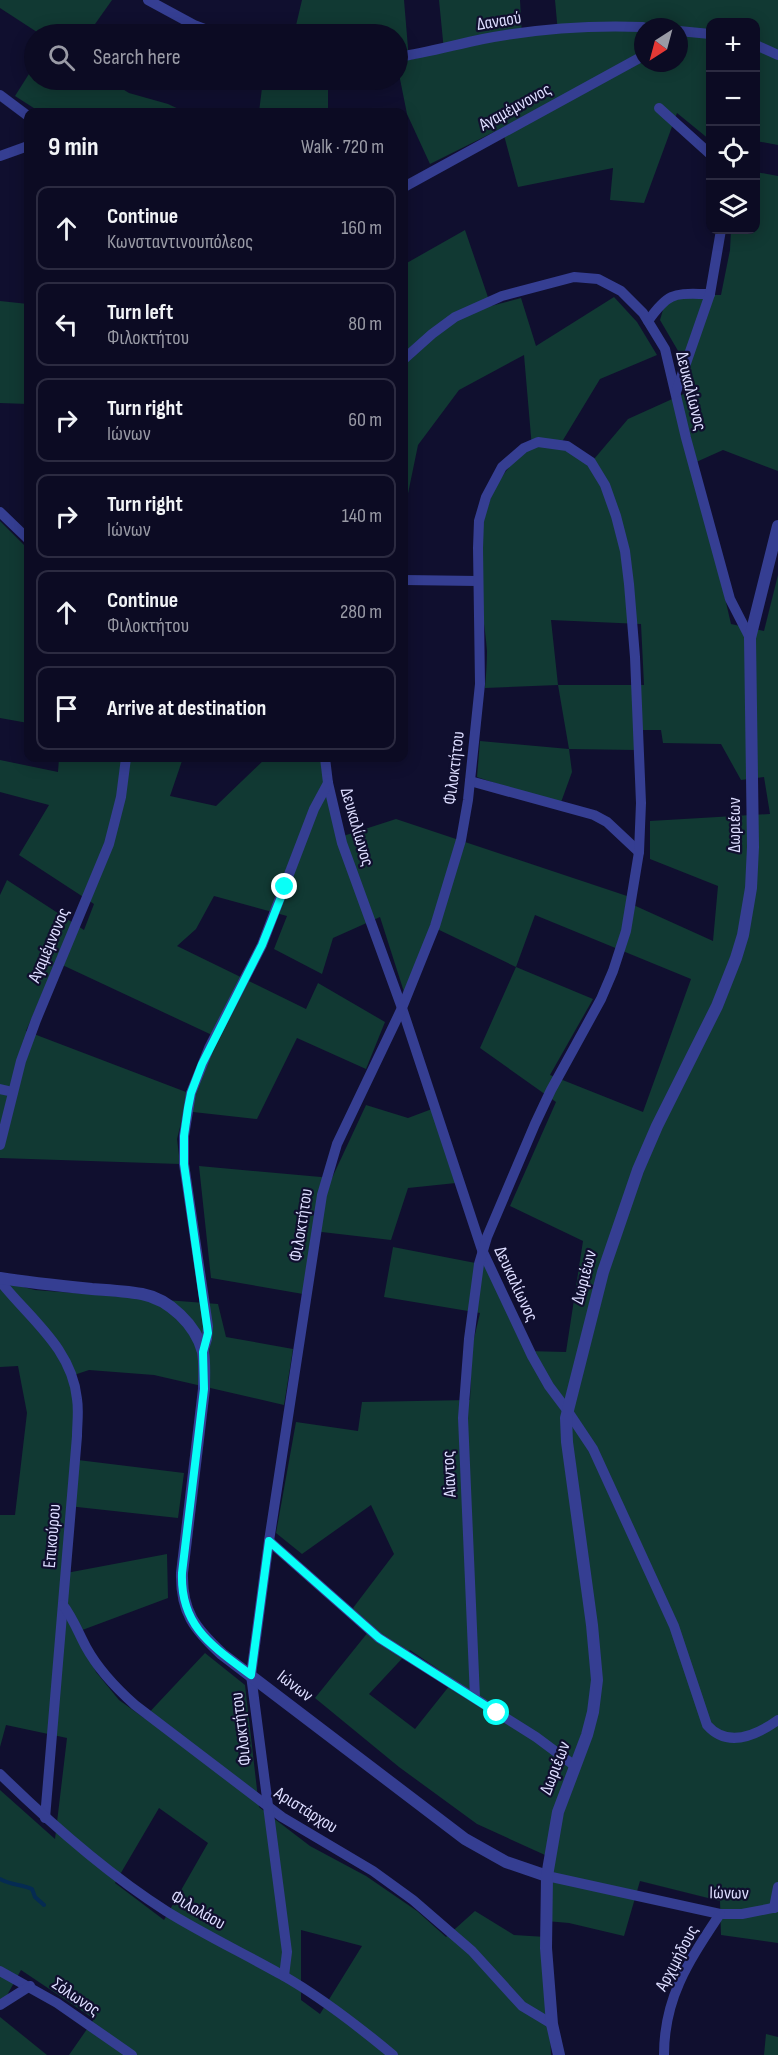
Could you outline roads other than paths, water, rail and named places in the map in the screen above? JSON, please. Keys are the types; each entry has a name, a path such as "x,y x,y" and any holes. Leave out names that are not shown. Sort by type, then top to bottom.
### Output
{"street":[{"path":"148,0 192,24"},
{"name":"Δαναού","path":"408,55 534,32 573,28 634,27"},
{"path":"688,33 706,34"},
{"path":"760,47 778,55"},
{"name":"Αγαμέμνονος","path":"408,185 634,61"},
{"path":"0,95 24,113"},
{"path":"658,108 706,150"},
{"path":"0,156 24,147"},
{"path":"675,395 710,294 720,234"},
{"name":"Δευκαλίωνος","path":"408,356 440,328 476,306 502,296 574,277 590,277 613,286 631,299 665,349 675,395 730,599 750,638"},
{"path":"648,321 666,298 676,294 710,294"},
{"name":"Φιλοκτήτου","path":"284,1976 287,1952 251,1675 269,1541 325,1182 337,1144 402,1008 444,899 461,840 481,678 478,548 482,509 502,467 515,453 538,442 547,442 567,446 585,456 602,479 612,501 621,535 629,584 635,657 641,803 639,852 626,931 613,971 601,999 547,1099 482,1250"},
{"path":"0,512 24,535"},
{"name":"Δωριέων","path":"559,2055 552,2024 546,1948 547,1876 558,1812 590,1724 597,1690 597,1672 566,1433 567,1410 603,1272 638,1170 657,1126 717,1006 743,934 751,888 753,847 750,638 778,526"},
{"path":"408,580 478,581"},
{"name":"Αγαμέμνονος","path":"0,1144 13,1092 36,1020 109,844 121,796 125,762"},
{"name":"Δευκαλίωνος","path":"325,762 342,843 402,1008 482,1250 532,1356 549,1386 593,1449 674,1626 707,1725 722,1736 740,1738 754,1735 778,1720"},
{"path":"470,781 594,815 607,822 639,852"},
{"path":"203,1352 208,1326 187,1191 184,1151 191,1093 209,1048 262,945 314,809 328,783"},
{"path":"0,1089 13,1092"},
{"name":"Aiαντος","path":"475,1698 463,1418 469,1339 482,1250"},
{"name":"Ιώνων","path":"0,1279 143,1294 165,1303 185,1320 203,1352 204,1389 182,1573 183,1599 192,1621 222,1654 471,1843 506,1862 547,1876 720,1914 742,1914 776,1907"},
{"name":"Επικούρου","path":"0,1279 59,1348 76,1388 78,1413 45,1818"},
{"path":"269,1541 379,1638 536,1737 575,1766"},
{"name":"Αριστάρχου","path":"63,1605 72,1617 87,1649 125,1697 282,1817 374,1871 400,1890 472,1951 522,2006 552,2024"},
{"name":"Φιλολάου","path":"0,1774 45,1818 166,1911 284,1976 358,2027 393,2055"},
{"path":"776,1907 778,1887"},
{"name":"Αρχιμήδους","path":"664,2055 666,2020 675,1991 693,1955 720,1914"},
{"name":"Σόλωνος","path":"0,1971 30,1986 132,2055"},
{"path":"0,2006 30,1986"}],"waterway":[{"path":"0,1879 32,1889 35,1897 44,1905"}]}
